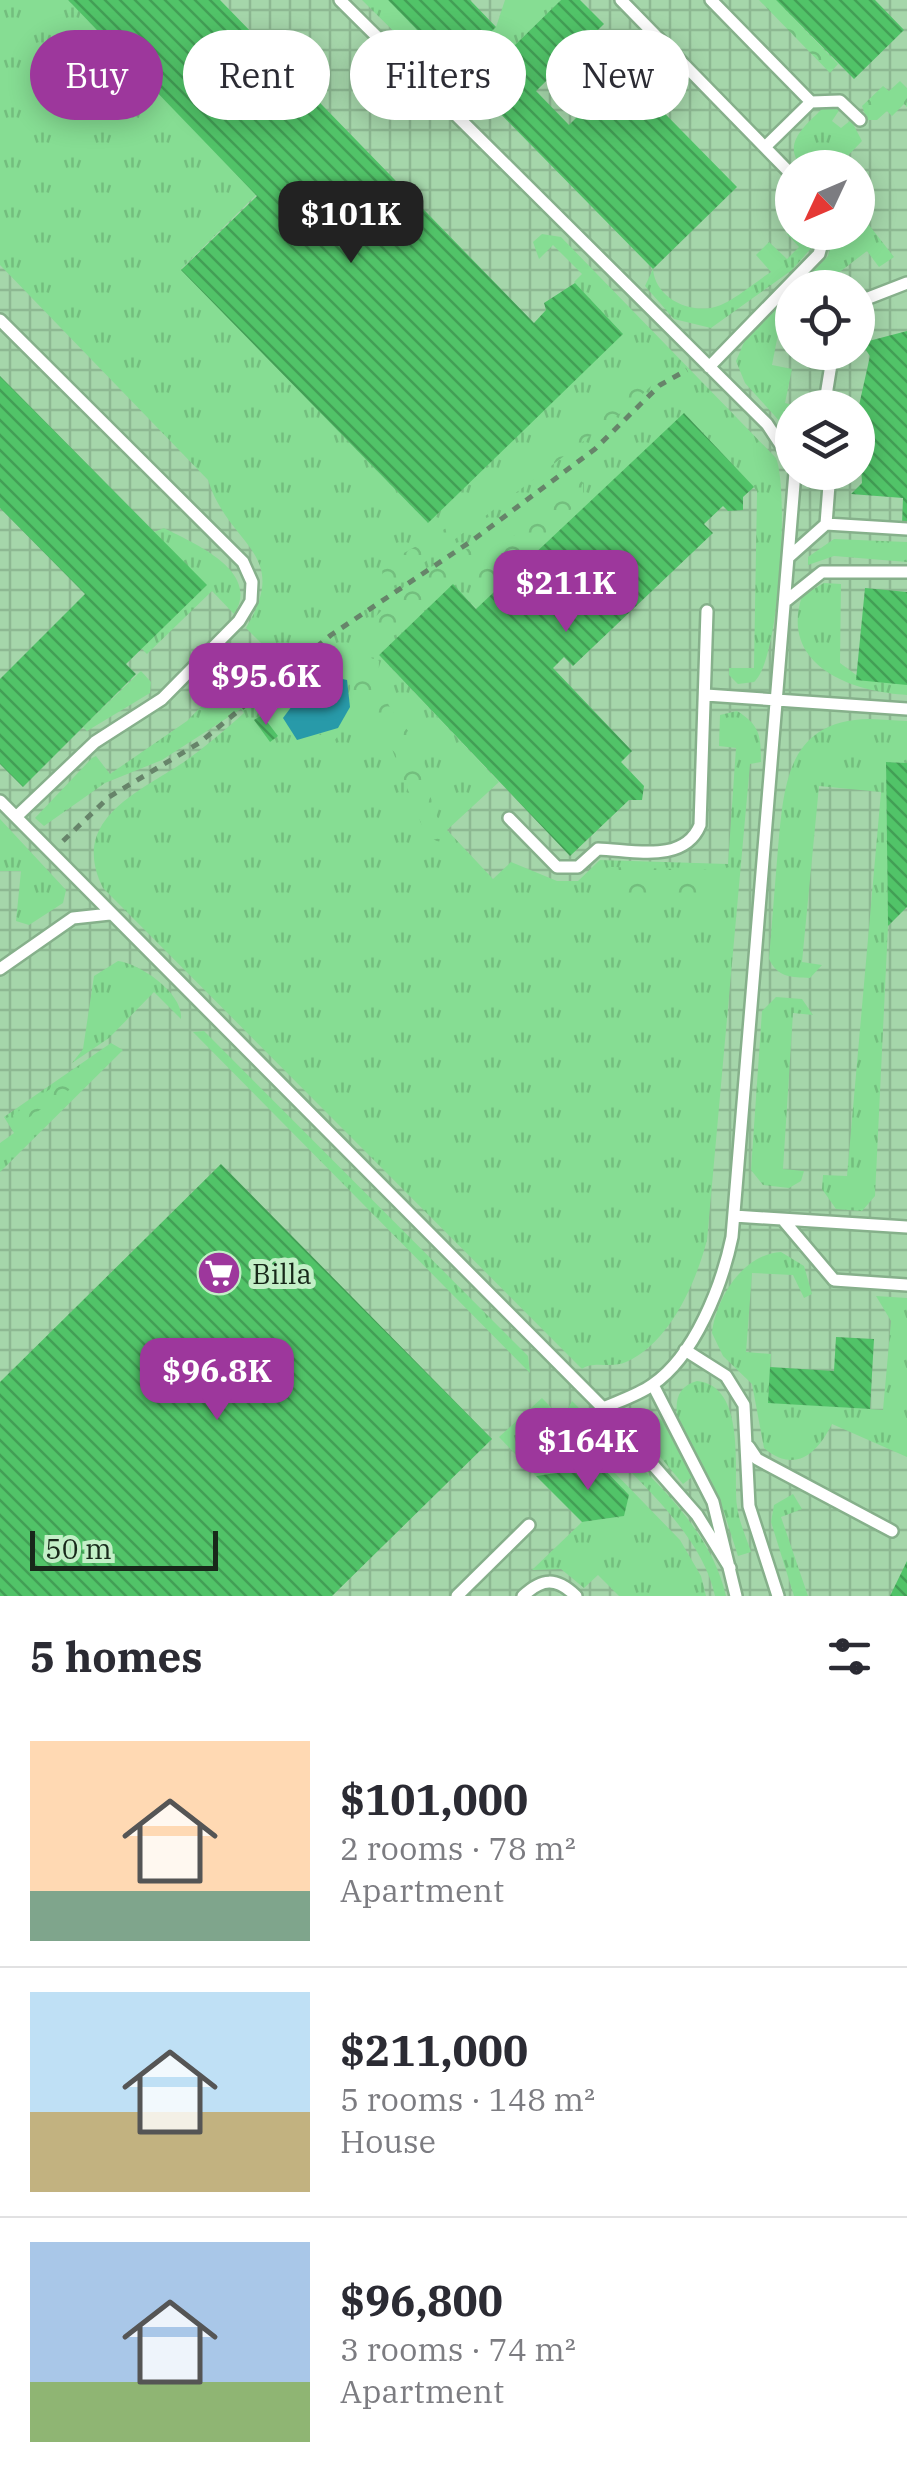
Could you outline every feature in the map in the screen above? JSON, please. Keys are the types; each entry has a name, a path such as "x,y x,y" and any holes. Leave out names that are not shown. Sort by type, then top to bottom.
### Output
{"lane":[{"path":"340,0 775,437"},
{"path":"621,0 775,157"},
{"path":"711,0 811,102"},
{"path":"765,147 811,102 840,101 860,120"},
{"path":"706,364 820,250"},
{"path":"875,296 907,284"},
{"path":"0,320 243,562 252,582 251,602 239,621 162,699 95,742 16,817"},
{"path":"603,1408 653,1385 685,1350 728,1257 779,699 794,490"},
{"path":"790,556 826,524 829,490"},
{"path":"826,524 907,528"},
{"path":"787,600 822,572 907,572"},
{"path":"508,818 557,867 578,867 598,849 674,851 686,846 700,825 707,611"},
{"path":"706,696 907,708"},
{"path":"0,800 603,1408 697,1515 730,1568"},
{"path":"0,968 73,918 110,914"},
{"path":"734,1216 907,1227"},
{"path":"784,1221 834,1280 907,1284"},
{"path":"685,1350 716,1368 736,1388 744,1405 749,1506 778,1596"},
{"path":"653,1385 713,1502 736,1596"},
{"path":"747,1443 757,1459 892,1530"},
{"path":"457,1596 529,1525"},
{"path":"522,1596 545,1580 557,1581 576,1596"}],"path":[{"path":"51,853 109,796 199,743 331,634 473,540 595,449 660,385 706,364"}],"shaded area":[{"path":"0,0 907,0 907,1596 0,1596"}],"green space":[{"path":"0,0 68,0 97,30 30,30 30,120 163,120 163,98 257,194 181,269 427,522 622,333 574,282 582,274 553,245 539,259 533,242 542,234 561,237 775,457 775,490 781,490 782,503 780,574 770,642 763,668 754,682 738,684 729,675 729,668 754,668 757,491 685,414 477,609 453,585 379,655 499,782 447,830 493,879 511,862 557,881 578,881 600,860 728,864 736,748 719,746 720,715 737,711 758,732 761,762 750,764 707,1240 679,1310 642,1353 626,1362 582,1369 103,888 95,864 95,844 101,826 129,798 222,732 244,713 241,709 162,760 105,783 44,826 35,818 92,758 96,756 110,774 187,721 262,644 246,628 258,603 262,582 260,565 229,521 208,480 0,265"},
{"path":"362,0 388,0 417,30 392,30"},
{"path":"505,0 561,0 526,34 526,30 493,30"},
{"path":"759,0 776,0 838,64 830,73"},
{"path":"900,81 907,88 907,107 904,104 892,116 887,111 877,120 867,120 862,106 883,86 889,91"},
{"path":"822,109 840,109 832,121 841,128 851,120 862,141 853,150 794,150 803,129"},
{"path":"875,233 894,257 879,267 867,251 842,270 814,270 830,250 875,250"},
{"path":"769,242 787,259 796,250 809,250 792,270 775,270 775,282 711,328 674,319 645,286 653,269 666,295 684,305 705,309 722,304 771,272 756,255"},
{"path":"775,309 772,365 775,370 792,370 788,390 775,390 775,416 745,383 736,361 745,340"},
{"path":"641,356 649,367 651,386 631,405 383,594 382,564 445,529 533,464 618,395 635,375"},
{"path":"570,471 583,483 583,498 486,589 475,590 460,573 450,575 379,638 372,640 365,635 366,627 415,575 467,549 501,550 528,520 557,472"},
{"path":"164,528 220,560 239,585 240,599 234,614 212,591 147,654 141,648 206,585 154,532"},
{"path":"834,539 907,542 907,562 834,556 808,565 808,557"},
{"path":"824,583 841,584 840,663 859,677 907,681 907,695 844,681 825,671 811,657 801,641 798,620 802,596"},
{"path":"363,655 379,661 386,700 426,751 423,774 442,832 439,842 426,836 381,721 375,719 341,732 325,753 314,754 309,744 350,707 350,661"},
{"path":"141,671 151,682 150,693 87,731 83,727"},
{"path":"907,721 907,763 886,762 888,926 875,1196 862,1211 836,1209 822,1189 823,1175 847,1176 881,792 819,786 802,962 822,965 810,978 797,977 781,973 769,959 783,801 795,760 806,743 821,731 842,722"},
{"path":"0,819 66,890 63,903 29,925 16,921 21,871 0,871"},
{"path":"610,867 714,870 723,878 717,895 618,895 603,891 603,876"},
{"path":"118,961 138,968 168,990 176,1000 181,1019 154,992 109,1038 72,1063 83,1049 94,976"},
{"path":"776,997 802,999 813,1015 793,1013 783,1169 804,1171 801,1181 789,1188 763,1185 751,1170 762,1011"},
{"path":"204,1031 528,1356 530,1373 193,1032"},
{"path":"111,1043 123,1050 0,1172 0,1143 14,1133 4,1117"},
{"path":"73,1073 81,1079 78,1084 15,1127 13,1115"},
{"path":"781,1252 804,1266 812,1294 804,1298 793,1275 752,1273 746,1352 771,1354 768,1402 883,1410 891,1321 876,1296 907,1298 907,1457 832,1424 819,1444 804,1457 786,1459 764,1448 752,1384 723,1356 712,1333 719,1306 734,1280 755,1261"},
{"path":"697,1381 713,1386 731,1414 737,1506 751,1552 738,1556 723,1509 677,1415 680,1393"},
{"path":"542,1398 680,1540 701,1576 706,1596 619,1596 598,1575 584,1588 561,1569 532,1570 582,1522 623,1516 629,1495 601,1466 536,1476 499,1437"},
{"path":"572,1401 684,1514 716,1567 726,1596 715,1596 706,1570 674,1519 567,1410"},
{"path":"645,1411 663,1421 692,1477 683,1484 641,1434"},
{"path":"793,1494 802,1509 781,1517 808,1596 794,1596 771,1522 774,1505"}],"water":[{"path":"329,676 347,680 350,707 338,728 297,740 283,718 310,682"}],"building":[{"path":"68,0 220,0 249,30 183,30 183,119 163,99 163,30 97,30"},
{"path":"388,0 470,0 496,27 493,30 417,30"},
{"path":"561,0 580,0 604,24 598,30 546,30 546,81 536,91 546,101 546,120 564,120 569,125 574,120 671,120 737,187 653,269 506,120 526,120 526,34"},
{"path":"776,0 875,0 904,30 854,79"},
{"path":"330,113 534,323 546,310 544,303 575,283 623,334 428,523 181,270 257,196 184,120 330,120"},
{"path":"907,331 907,525 902,525 903,498 851,494 855,490 875,490 875,390 862,390 867,370 875,370 875,339"},
{"path":"0,376 207,585 126,664 136,674 23,787 0,764 0,679 85,594 0,508"},
{"path":"684,413 754,487 743,497 743,510 728,511 723,506 704,524 713,533 573,666 564,657 553,668 632,751 621,762 644,786 642,800 629,800 570,856 379,655 453,584 476,609"},
{"path":"865,588 907,592 907,685 856,680"},
{"path":"262,715 278,736 270,742 254,720"},
{"path":"886,762 907,763 907,907 888,926"},
{"name":"Billa","path":"221,1164 492,1439 332,1596 0,1596 0,1382"},
{"path":"836,1337 874,1339 870,1409 768,1403 770,1367 834,1371"},
{"path":"601,1466 629,1495 624,1516 582,1522 536,1476"},
{"path":"907,1561 907,1596 890,1596"}],"place":[{"name":"Billa","path":"219,1273"}]}
